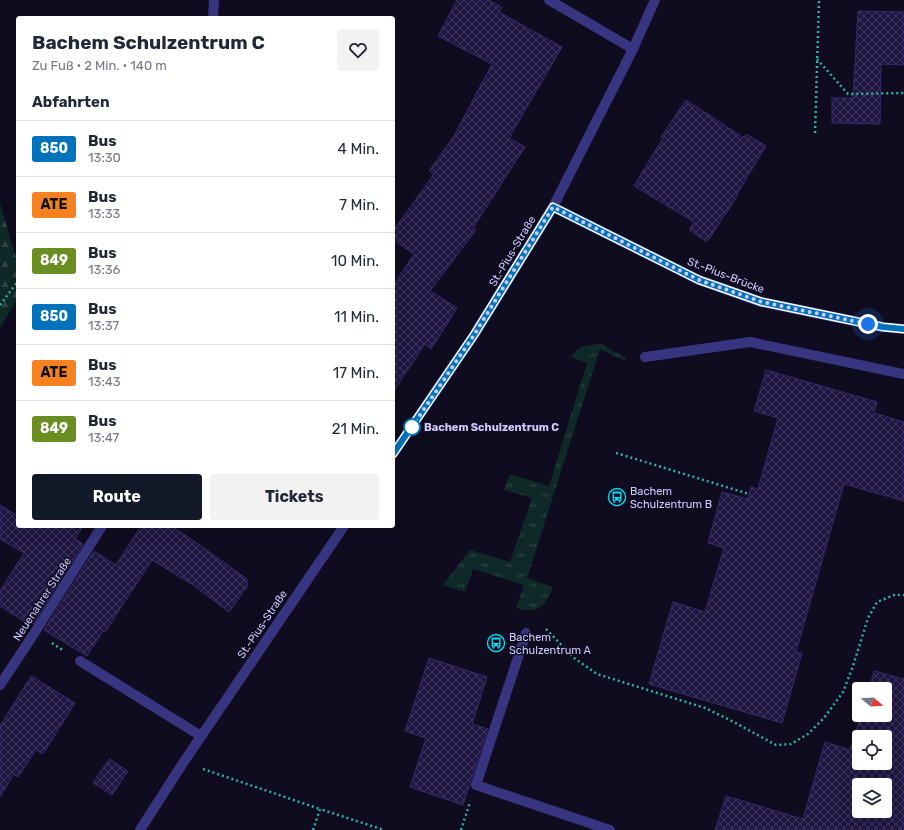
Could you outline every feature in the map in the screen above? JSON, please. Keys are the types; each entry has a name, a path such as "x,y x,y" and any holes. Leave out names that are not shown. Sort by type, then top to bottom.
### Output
{"street":[{"path":"213,16 214,0"},
{"path":"549,0 633,49"},
{"name":"St.-Pius-Straße","path":"395,451 474,335 553,207 633,49 656,0"},
{"name":"St.-Pius-Brücke","path":"553,207 699,280 754,300 875,326 904,329"},
{"path":"645,357 750,342 904,374"},
{"name":"Neuenahrer Straße","path":"0,685 101,528"},
{"name":"St.-Pius-Straße","path":"140,830 201,736 343,528"},
{"path":"526,633 476,785 610,830"},
{"path":"80,661 201,736"}],"path":[{"path":"815,133 819,0"},
{"path":"817,59 848,94 904,93"},
{"path":"0,305 16,284"},
{"path":"616,453 749,494"},
{"path":"546,629 574,658 597,674 705,708 776,745 791,744 808,734 824,718 843,692 868,618 877,602 894,595 904,596"},
{"path":"35,632 80,661"},
{"path":"183,763 384,830"},
{"path":"461,830 476,785"},
{"path":"313,830 320,809"}],"green space":[{"path":"0,203 16,257 16,301 0,328"},
{"path":"601,344 626,358 625,361 600,349 527,578 553,587 547,600 540,608 535,610 516,608 524,585 473,569 465,592 443,585 470,550 510,562 532,498 504,490 510,474 549,486 587,363 571,357 581,348"}],"building":[{"path":"457,0 489,0 502,7 499,12 562,47 509,138 525,147 473,228 476,230 430,291 457,308 431,349 425,344 395,389 395,283 414,254 395,241 395,228 434,174 429,171 454,136 492,64 438,36"},
{"path":"858,11 904,12 904,65 881,64 880,124 832,123 832,98 853,98"},
{"path":"686,100 744,138 746,134 766,146 737,194 738,195 707,242 689,230 694,222 634,186 663,138 661,137"},
{"path":"766,370 877,402 874,413 904,422 904,501 844,484 796,652 802,653 782,723 649,684 673,602 705,612 724,548 708,543 722,492 748,499 751,487 758,489 778,418 754,411"},
{"path":"0,505 16,515 16,528 82,528 75,539 83,544 33,624 28,621 27,623 0,606 0,591 24,553 0,539"},
{"path":"140,528 174,528 247,579 247,587 229,612 190,583 152,560 105,632 103,631 87,656 44,630 94,551 116,565"},
{"path":"429,658 487,677 472,724 488,729 463,805 410,787 426,738 405,731"},
{"path":"874,671 904,679 904,830 715,830 726,796 803,819 825,742 850,750 852,744 852,770 892,770 892,730 856,730 859,722 892,722 892,682 871,682"},
{"path":"31,676 75,703 43,754 36,750 18,777 14,774 0,797 0,726"},
{"path":"109,759 128,771 112,795 93,783"}],"bus line":[{"name":"850","path":"395,451 474,335 553,207 699,280 762,302 883,327 904,329"}],"place":[{"name":"Bachem Schulzentrum C","path":"412,427"},
{"name":"Bachem Schulzentrum B","path":"617,497"},
{"name":"Bachem Schulzentrum A","path":"496,643"}],"route":[{"path":"412,427 474,335 553,207 699,280 762,302 868,324"}]}
